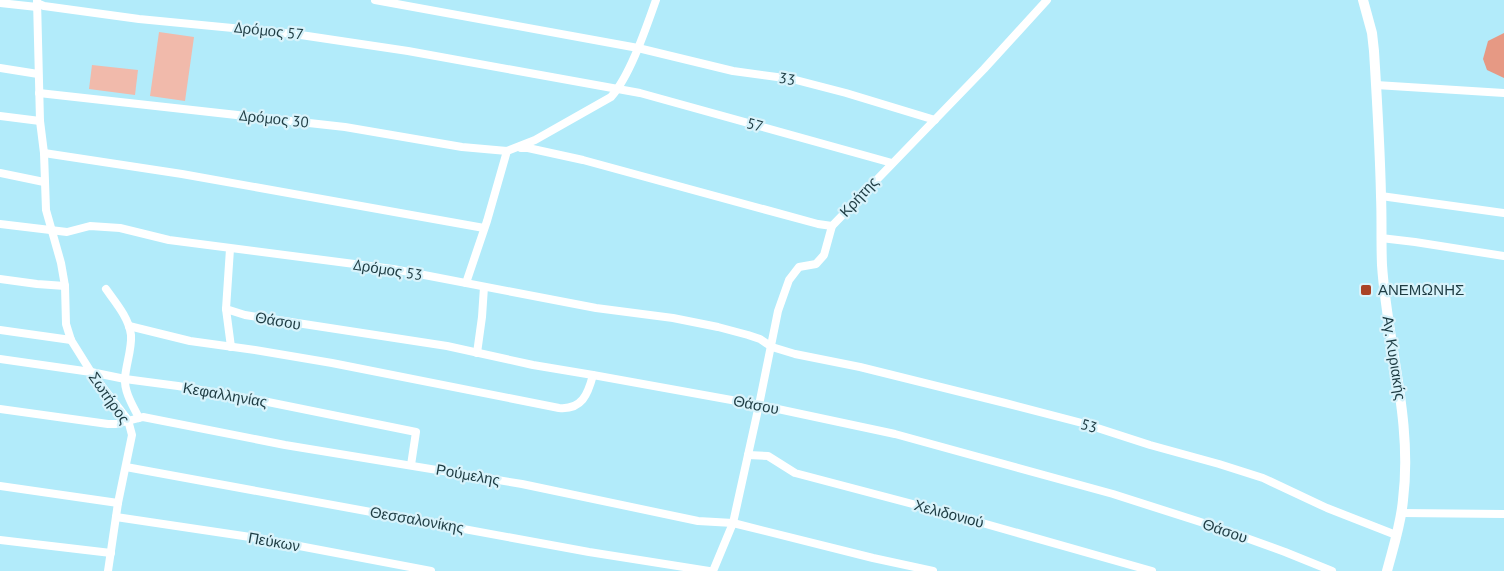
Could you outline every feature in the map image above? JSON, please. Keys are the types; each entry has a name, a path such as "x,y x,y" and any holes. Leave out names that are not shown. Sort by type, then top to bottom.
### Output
{"street":[{"name":"33","path":"375,0 638,48 733,71 792,79 935,120"},
{"path":"466,283 511,150 546,134 611,97 618,89 638,48 656,0"},
{"name":"Κρήτης","path":"711,571 733,523 778,311 789,280 799,267 816,264 824,255 832,226 1047,0"},
{"name":"Αγ. Κυριακής","path":"1363,0 1372,33 1385,302 1402,411 1405,474 1401,513 1387,571"},
{"name":"Δρόμος 57","path":"0,3 37,3 44,6 139,19 294,34 408,51 618,89"},
{"name":"Σωτήρος","path":"37,3 40,121 44,153 46,210 61,263 65,286 66,324 71,340 91,372 128,420 132,435 118,503 108,571"},
{"path":"0,68 38,74"},
{"path":"1376,85 1504,93"},
{"name":"57","path":"618,89 651,96 892,163"},
{"name":"Δρόμος 30","path":"39,93 334,126 462,147 511,150 528,148 583,160 669,185 832,226"},
{"path":"0,116 40,121"},
{"path":"44,153 194,176 484,228"},
{"path":"0,173 44,182"},
{"path":"1381,196 1504,213"},
{"name":"Δρόμος 53","path":"0,224 67,232 90,226 120,228 169,240 393,269 596,308 673,318 718,327 760,339 772,347"},
{"path":"1381,238 1504,256"},
{"path":"230,249 226,309 231,346"},
{"path":"0,279 65,286"},
{"path":"477,353 484,287"},
{"path":"106,290 129,326 131,337 125,379 127,391 139,418"},
{"name":"Θάσου","path":"226,309 285,322 447,346 533,365 759,405 895,434 1113,494 1223,530 1332,571"},
{"path":"129,326 190,341 332,363 568,409 576,406 583,399 593,375"},
{"path":"0,330 71,340"},
{"name":"53","path":"772,347 935,385 1082,423 1263,478 1327,508 1396,535"},
{"name":"Κεφαλληνίας","path":"0,359 178,386 416,432 411,465"},
{"name":"Ρούμελης","path":"0,408 108,424 143,417 285,445 522,484 698,521 733,523 933,571"},
{"name":"Χελιδονιού","path":"748,455 768,456 795,473 1152,571"},
{"name":"Θεσσαλονίκης","path":"126,467 589,552 711,571"},
{"path":"0,486 118,503"},
{"path":"1401,513 1504,514"},
{"name":"Πεύκων","path":"116,517 257,538 431,571"},
{"path":"0,540 111,553"}],"shaded area":[{"path":"159,32 194,37 185,101 150,96"},
{"path":"1504,33 1504,78 1487,70 1483,59 1488,41"},
{"path":"92,65 138,70 135,95 89,89"}],"place":[{"name":"ΑΝΕΜΩΝΗΣ","path":"1366,290"}]}
